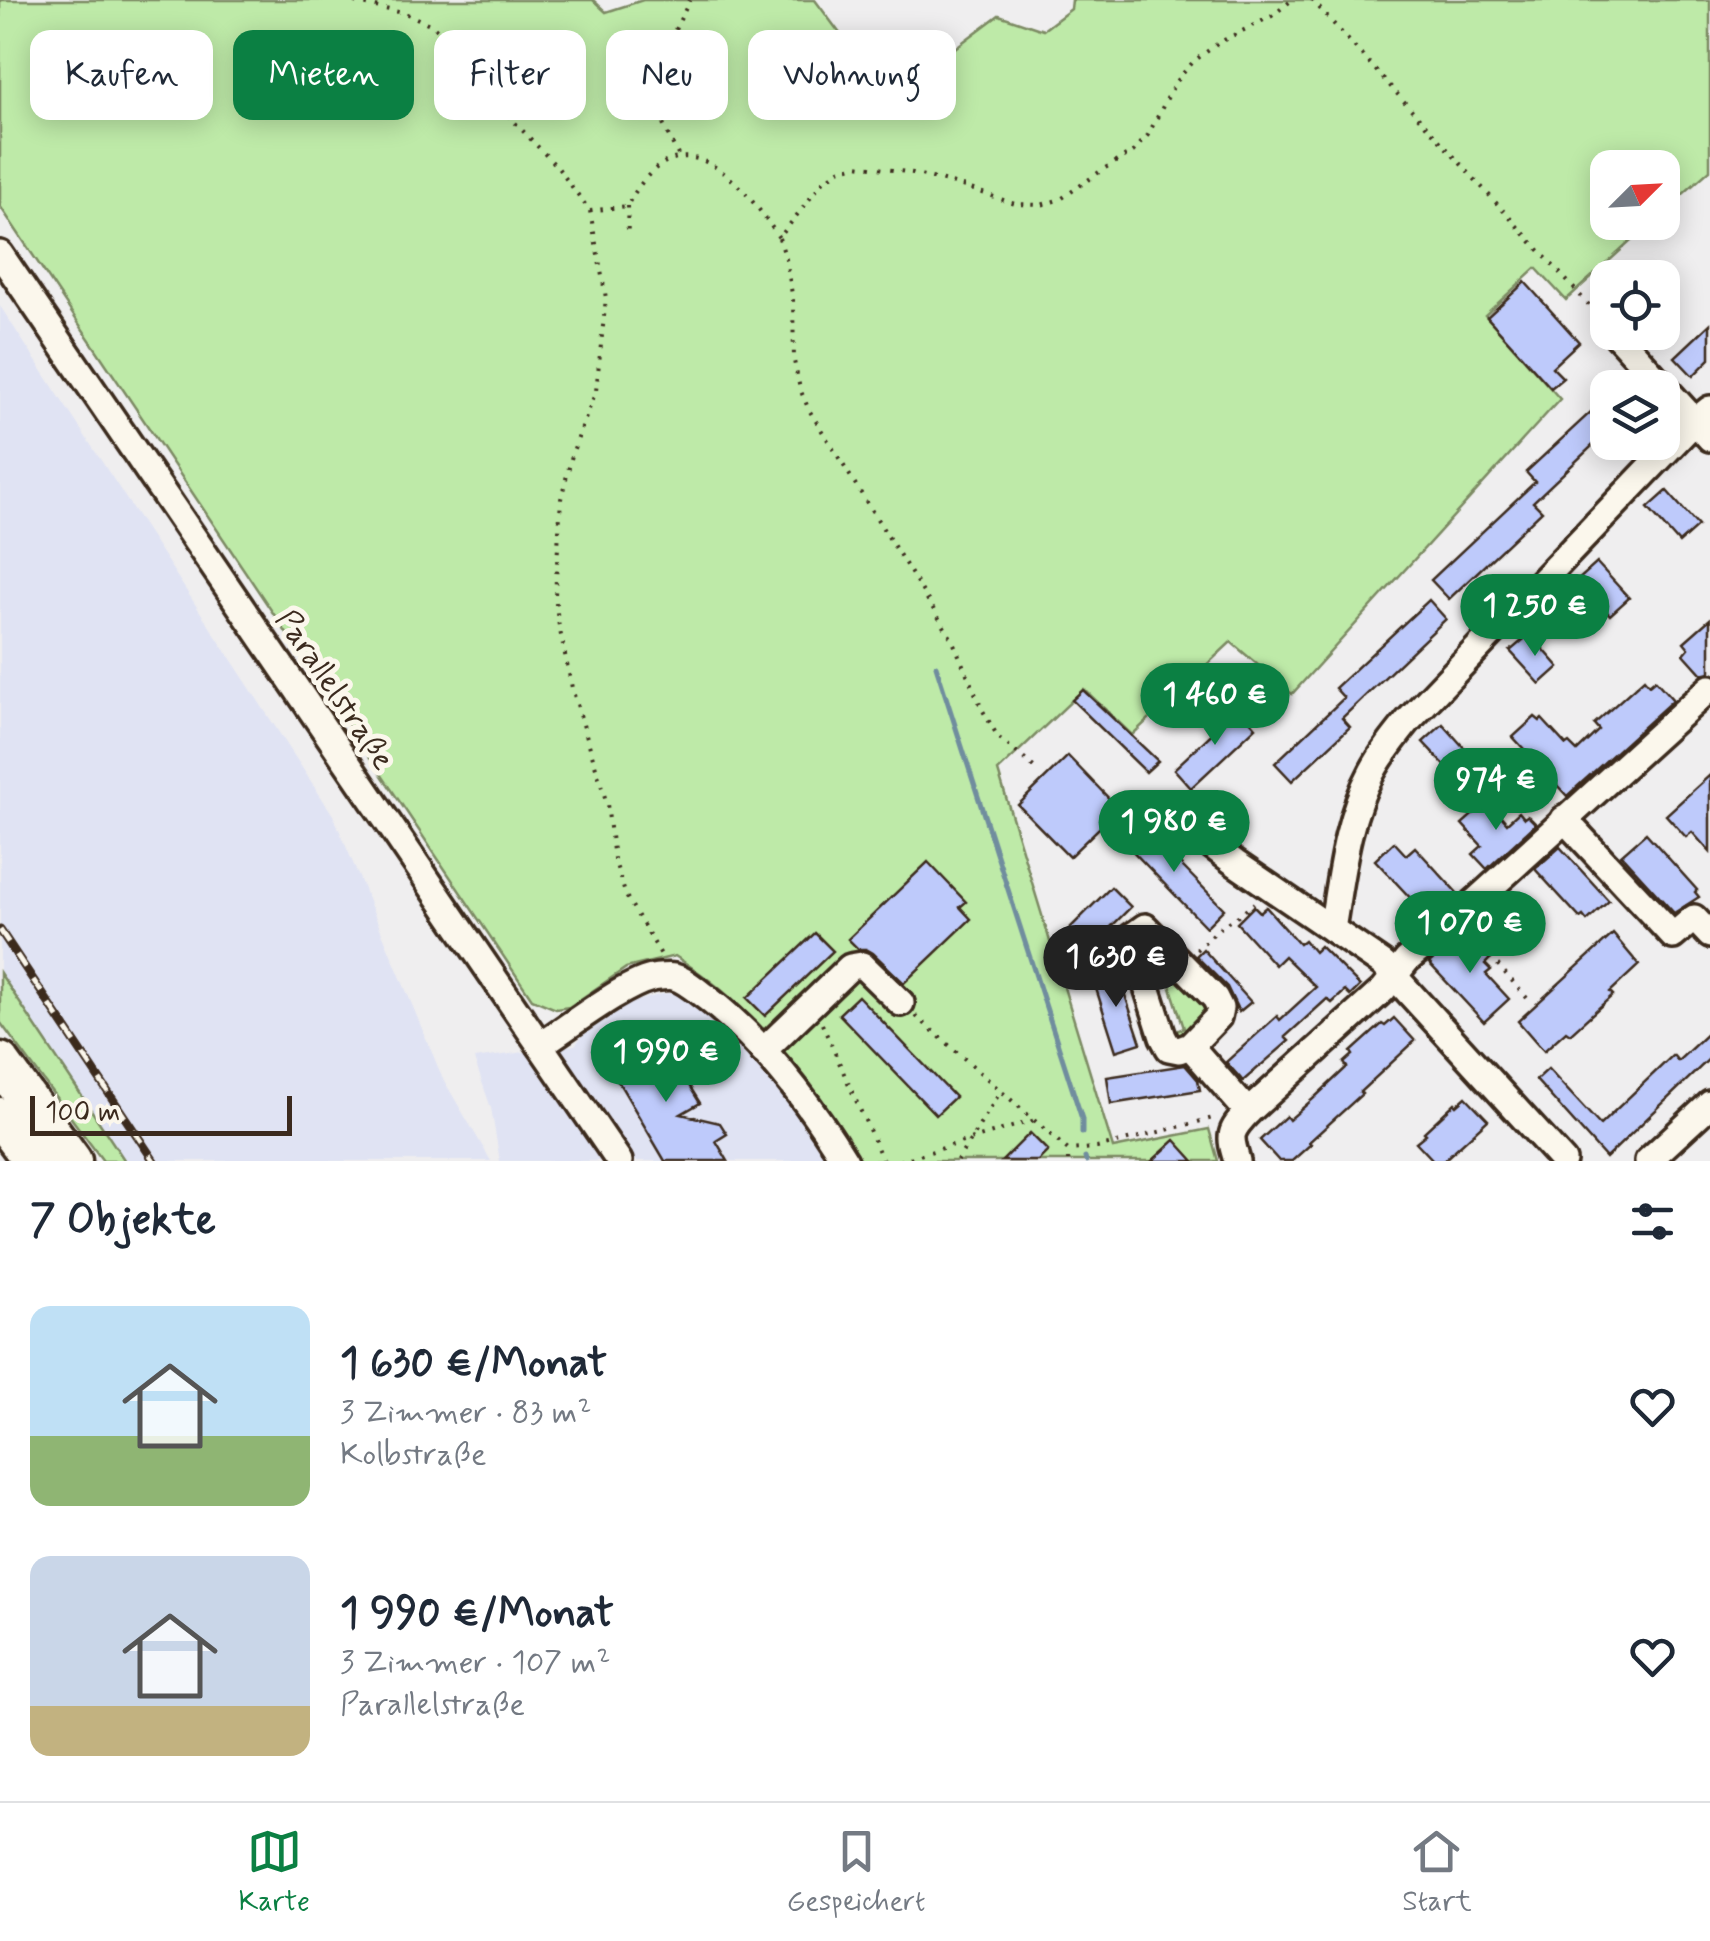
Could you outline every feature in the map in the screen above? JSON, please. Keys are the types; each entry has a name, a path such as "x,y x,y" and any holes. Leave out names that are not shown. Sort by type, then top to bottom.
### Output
{"highway":[{"path":"0,1062 72,1161"},
{"path":"0,1118 33,1161"}],"street":[{"name":"Parallelstraße","path":"0,254 618,1161"},
{"path":"1332,929 1346,843 1358,804 1388,746 1408,721 1705,423 1633,350"},
{"path":"1190,1046 1237,1136 1383,990 1407,960 1710,688"},
{"path":"1564,819 1673,936 1694,918 1710,935"},
{"path":"1186,825 1383,964 1563,1161"},
{"path":"1144,927 1220,1008 1218,1017 1190,1046 1169,1048 1163,1037 1132,937 1144,927"},
{"path":"763,1051 850,967 862,966 901,1003"},
{"path":"540,1045 628,988 652,978 673,976 717,1006 763,1051 801,1094 845,1161"},
{"path":"1648,1161 1710,1104"}],"path":[{"path":"346,0 407,14 432,25 466,54 507,114 558,168 590,211 606,298 596,391 573,451 561,500 555,595 572,688 607,804 614,859 626,896 673,976"},
{"path":"678,156 656,106 651,77 690,0"},
{"path":"779,238 823,182 839,170 857,164 913,173 1015,204 1041,205 1061,199 1134,152 1148,135 1176,81 1194,60 1272,16 1292,0"},
{"path":"1312,0 1590,305"},
{"path":"628,236 627,206 638,186 659,164 678,156 696,157 728,175 761,210 779,238 786,259 793,300 794,361 809,410 952,638 998,737 1035,768"},
{"path":"590,211 627,206"},
{"path":"1182,964 1223,924 1272,888"},
{"path":"1457,918 1527,998"},
{"path":"813,1003 882,1161"},
{"path":"901,1003 1068,1150 1097,1148 1220,1116 1237,1136"},
{"path":"957,1161 1001,1091"},
{"path":"900,1161 1035,1120"},
{"path":"1067,1160 1068,1150"}],"shaded area":[{"path":"0,306 333,815 443,1079 491,1161 125,1161 0,973"},
{"path":"675,993 725,1028 762,1068 829,1161 500,1161 491,1108 474,1059 575,1045 583,1035 630,1003"}],"green space":[{"path":"0,0 593,0 606,12 643,0 815,0 837,30 748,30 748,120 956,120 956,47 999,15 1043,30 1071,9 1072,0 1710,0 1710,170 1680,197 1680,150 1590,150 1590,240 1632,240 1610,260 1590,260 1590,278 1566,300 1536,268 1485,315 1560,399 1292,694 1231,642 1132,735 1084,689 998,771 1113,1148 1209,1129 1218,1161 861,1161 779,1047 740,1006 675,956 626,968 569,1007 556,1009 532,999 0,206"},
{"path":"1153,952 1162,954 1211,1007 1205,1023 1184,1038 1171,1033 1184,1028 1162,960 1149,964"},
{"path":"0,973 125,1161 103,1161 0,1022"}],"building":[{"path":"1525,282 1579,342 1552,367 1563,378 1551,388 1487,317"},
{"path":"1710,324 1710,359 1693,376 1675,357"},
{"path":"1590,413 1590,448 1533,502 1542,511 1449,599 1431,580 1535,482 1526,472"},
{"path":"1667,491 1698,526 1679,543 1648,508"},
{"path":"1597,563 1629,598 1610,615 1578,580"},
{"path":"1429,600 1446,619 1342,718 1350,727 1292,781 1275,763 1344,698 1335,688"},
{"path":"1710,619 1710,672 1702,674 1684,654 1689,648 1684,642"},
{"path":"1530,634 1559,667 1540,684 1510,651"},
{"path":"1644,679 1649,685 1655,680 1673,700 1567,796 1513,737 1535,717 1577,751 1599,730 1594,724"},
{"path":"1083,690 1158,761 1146,772 1072,700"},
{"path":"1239,708 1256,727 1191,788 1174,769"},
{"path":"1443,724 1474,759 1455,776 1423,742"},
{"path":"1068,756 1119,809 1069,857 1018,805"},
{"path":"1710,775 1710,852 1692,832 1686,837 1666,815"},
{"path":"1488,801 1507,823 1519,812 1536,824 1487,869 1473,854 1482,846 1462,824"},
{"path":"1141,824 1224,909 1206,927 1123,841"},
{"path":"1646,833 1697,890 1699,897 1674,913 1621,855"},
{"path":"1394,842 1406,855 1415,847 1458,894 1430,919 1375,860"},
{"path":"1560,847 1609,901 1587,921 1535,869"},
{"path":"928,862 966,902 960,907 971,919 904,983 873,953 858,949 848,939"},
{"path":"1111,887 1131,907 1077,961 1057,941"},
{"path":"1254,906 1260,912 1266,907 1299,944 1304,940 1314,952 1320,946 1360,986 1350,996 1345,991 1332,1003 1327,999 1285,1037 1289,1041 1243,1081 1226,1062 1316,987 1284,956 1275,965 1237,923"},
{"path":"1466,932 1490,959 1485,964 1491,970 1486,974 1509,999 1484,1022 1429,963"},
{"path":"815,933 833,951 765,1016 747,998"},
{"path":"1613,934 1639,965 1570,1034 1566,1031 1544,1051 1518,1021"},
{"path":"1203,949 1251,1002 1239,1012 1227,987 1196,956"},
{"path":"1116,968 1141,1043 1116,1051 1092,976"},
{"path":"858,996 955,1097 936,1115 839,1014"},
{"path":"1394,1018 1415,1041 1292,1161 1279,1161 1260,1140 1286,1116 1289,1120 1313,1099 1347,1067 1344,1063 1353,1055 1351,1052"},
{"path":"1710,1031 1710,1058 1606,1158 1536,1080 1548,1069 1600,1125 1673,1055 1678,1061"},
{"path":"626,1040 639,1060 664,1045 700,1103 681,1114 720,1123 727,1134 716,1141 728,1161 665,1161 602,1054"},
{"path":"1185,1065 1198,1080 1200,1090 1111,1104 1107,1077"},
{"path":"1466,1097 1488,1120 1443,1161 1434,1161 1416,1142"},
{"path":"1030,1133 1048,1151 1038,1161 1002,1161"},
{"path":"1175,1140 1194,1161 1152,1161"}],"waterway":[{"path":"936,666 1082,1119 1082,1133"}],"railway":[{"path":"0,930 154,1161"}]}
